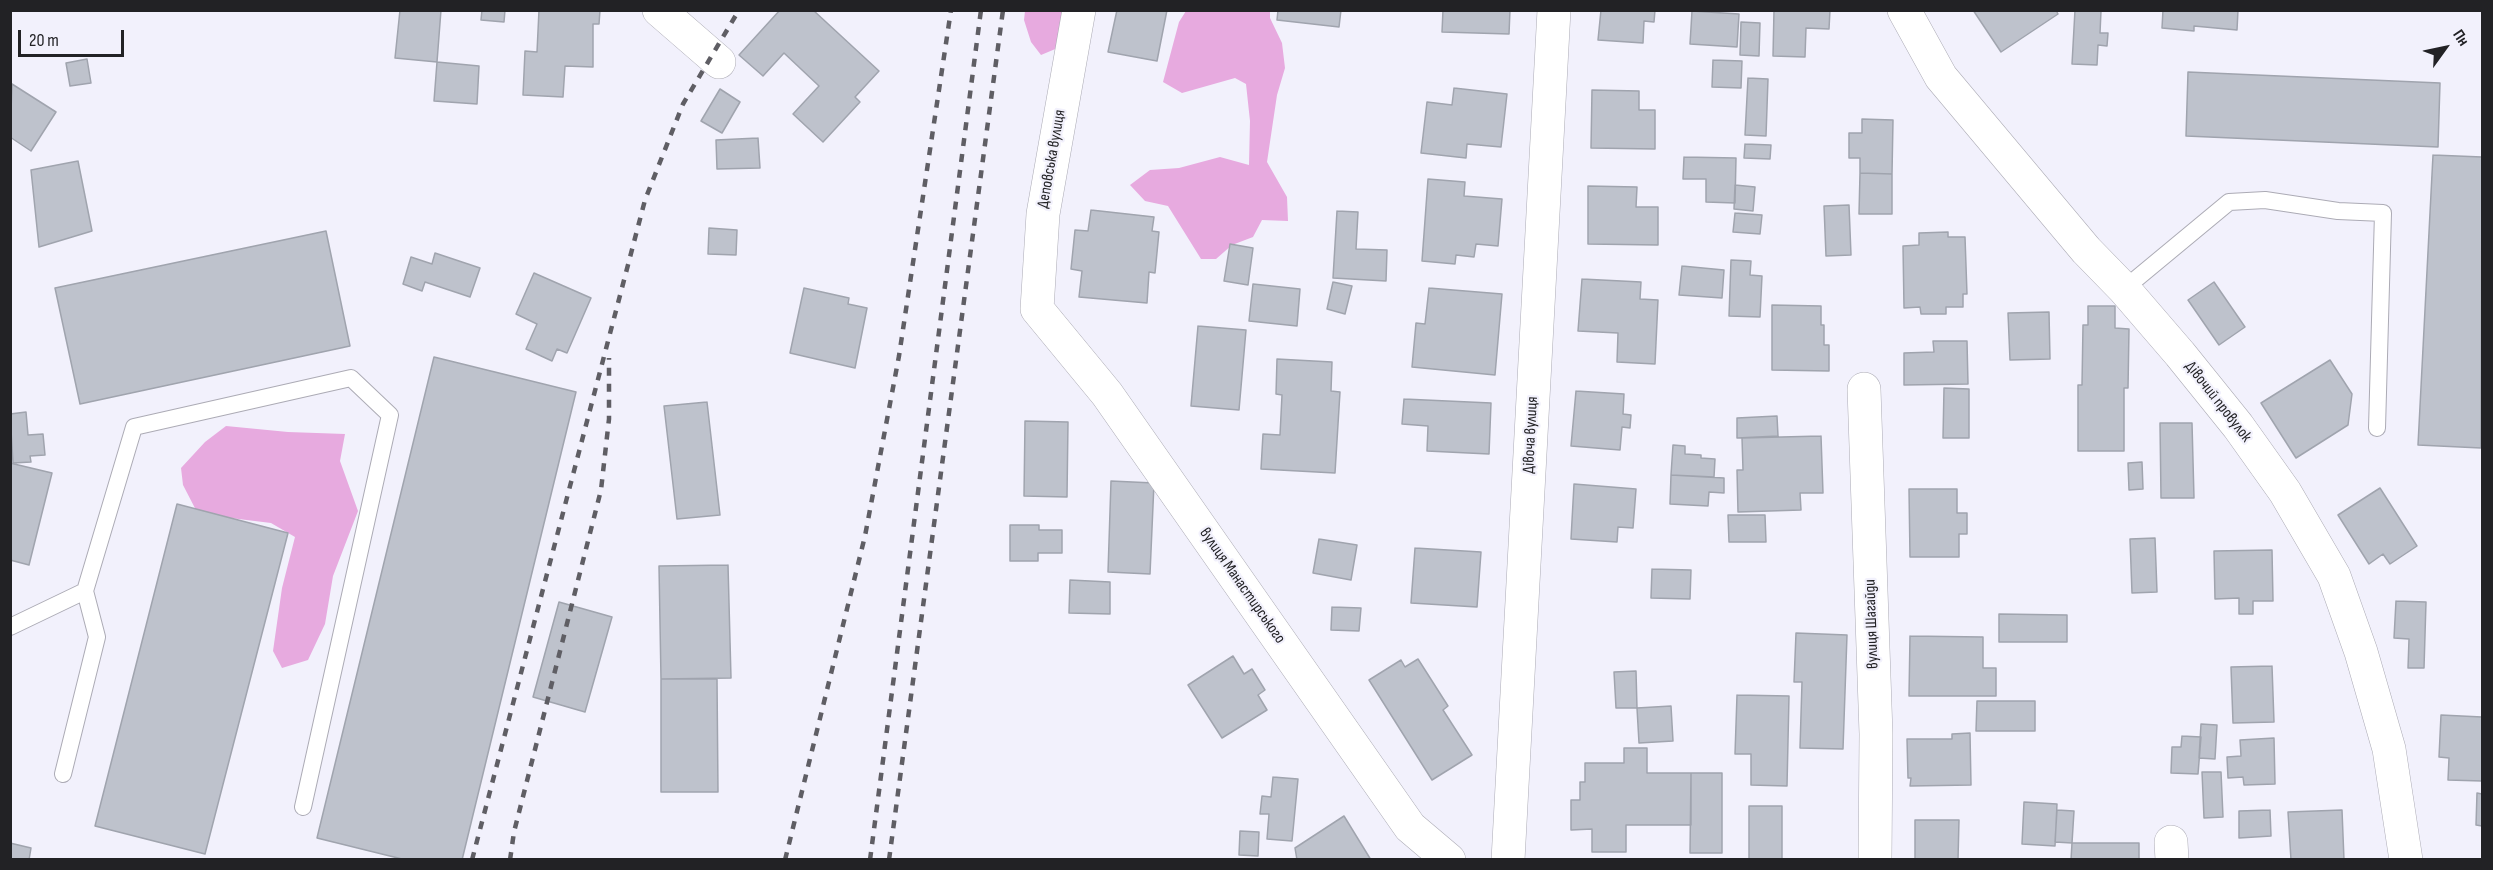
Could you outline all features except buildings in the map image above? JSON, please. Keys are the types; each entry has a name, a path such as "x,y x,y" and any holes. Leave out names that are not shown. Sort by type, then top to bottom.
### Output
{"street":[{"path":"659,10 718,62"},
{"name":"Деповська вулиця","path":"1037,309 1043,214 1079,10"},
{"name":"Дівоча вулиця","path":"1508,860 1554,10"},
{"name":"Дівочий провулок","path":"1904,10 1941,77 2086,250 2124,289 2238,426 2285,492 2334,576 2361,652 2389,749 2406,860"},
{"name":"вулиця Манастирського","path":"1037,309 1114,403 1410,827 1449,860"},
{"name":"вулиця Шагайди","path":"1864,389 1876,734 1875,860"}],"lane":[{"path":"2124,289 2229,202 2265,200 2338,211 2383,213 2377,428"},
{"path":"63,774 98,637 85,591 134,426 351,378 390,415 303,807"},
{"path":"10,627 85,591"}],"shaded area":[{"path":"1025,11 1063,11 1060,47 1041,55 1031,42 1024,20"},
{"path":"1186,11 1270,11 1270,18 1282,43 1285,68 1277,95 1267,162 1287,197 1288,221 1262,220 1253,237 1232,245 1216,259 1201,259 1168,206 1145,201 1130,185 1150,170 1179,168 1220,157 1249,165 1250,121 1246,84 1235,78 1182,93 1163,82 1179,22"},
{"path":"226,426 288,432 345,434 340,461 358,511 333,576 325,624 308,660 282,668 273,651 282,588 295,537 271,523 198,514 183,485 181,468 205,442"}],"railway":[{"path":"472,860 645,200 683,104 739,10"},
{"path":"785,860 865,536 899,356 951,10"},
{"path":"870,860 981,10"},
{"path":"889,860 1003,10"},
{"path":"510,860 514,832 601,490 609,419 609,358"}]}
